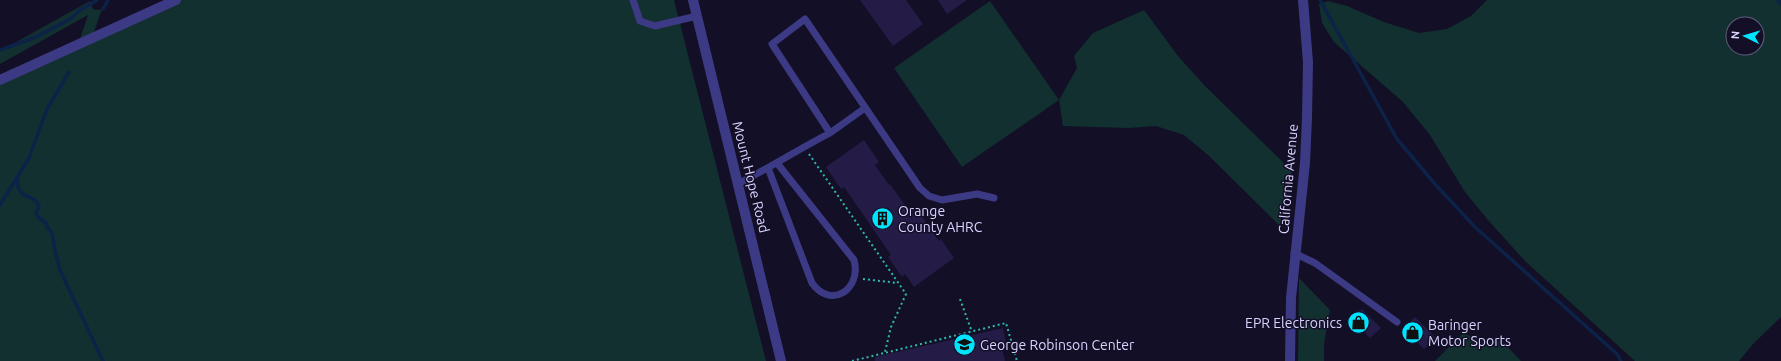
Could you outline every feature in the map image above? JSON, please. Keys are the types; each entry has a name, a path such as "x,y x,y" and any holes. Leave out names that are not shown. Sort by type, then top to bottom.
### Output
{"street":[{"path":"0,80 176,0"},
{"name":"Mount Hope Road","path":"693,0 781,361"},
{"name":"California Avenue","path":"1290,361 1291,298 1294,253 1305,170 1307,118 1308,62 1303,0"}],"lane":[{"path":"633,0 640,21 655,26 697,16"},
{"path":"830,133 772,44 805,19 920,188 929,196 945,200 977,194 994,198"},
{"path":"738,184 777,163 803,146 830,133 865,108"},
{"path":"768,168 809,278 816,289 828,295 838,295 848,289 855,279 856,266 854,260 777,163"},
{"path":"1294,253 1315,263 1397,322"}],"path":[{"path":"803,146 906,294 891,327 885,352"},
{"path":"855,279 898,283"},
{"path":"960,299 972,332"},
{"path":"852,361 1006,323 1017,361"}],"green space":[{"path":"173,0 674,0 766,361 0,361 0,82 78,45 88,15 0,64 0,51 90,1 93,9 102,9 92,38"},
{"path":"1487,0 1781,0 1781,317 1754,343 1739,361 1635,361 1525,261 1488,220 1465,192 1430,135 1403,102 1334,42 1322,23 1319,4 1328,1 1347,6 1384,22 1419,33 1447,29 1471,16"},
{"path":"990,1 1059,100 962,167 894,68"},
{"path":"1144,10 1178,56 1204,85 1292,171 1280,226 1208,155 1184,135 1156,126 1128,128 1063,126 1059,100 1077,68 1074,56 1093,33"},
{"path":"1299,278 1330,310 1324,344 1324,361 1298,361"},
{"path":"1463,333 1488,343 1501,340 1521,361 1435,361"}],"building":[{"path":"860,0 906,0 923,24 893,46"},
{"path":"938,0 967,0 947,14"},
{"name":"Orange County AHRC","path":"864,140 879,162 875,165 889,185 890,184 910,212 916,208 939,241 941,239 954,258 914,287 905,274 902,277 888,257 891,255 844,187 841,189 826,167"},
{"path":"1362,309 1381,328 1370,338 1351,319"},
{"path":"1415,317 1436,338 1424,349 1403,329"},
{"name":"George Robinson Center","path":"1003,328 1006,344 1001,345 1005,361 875,361 875,357"}],"waterway":[{"path":"0,50 36,37 70,19 79,11 97,0"},
{"path":"103,9 108,0"},
{"path":"1320,0 1397,139 1435,184 1475,227 1617,354 1621,361"},
{"path":"1778,0 1781,4"},
{"path":"0,205 29,158 47,109 69,72"},
{"path":"17,178 20,191 36,202 39,206 36,213 38,217 46,223 47,227 50,229 59,268 103,361"}],"place":[{"name":"Orange County AHRC","path":"882,219"},
{"name":"EPR Electronics","path":"1358,323"},
{"name":"Baringer Motor Sports","path":"1412,333"},
{"name":"George Robinson Center","path":"964,345"}]}
